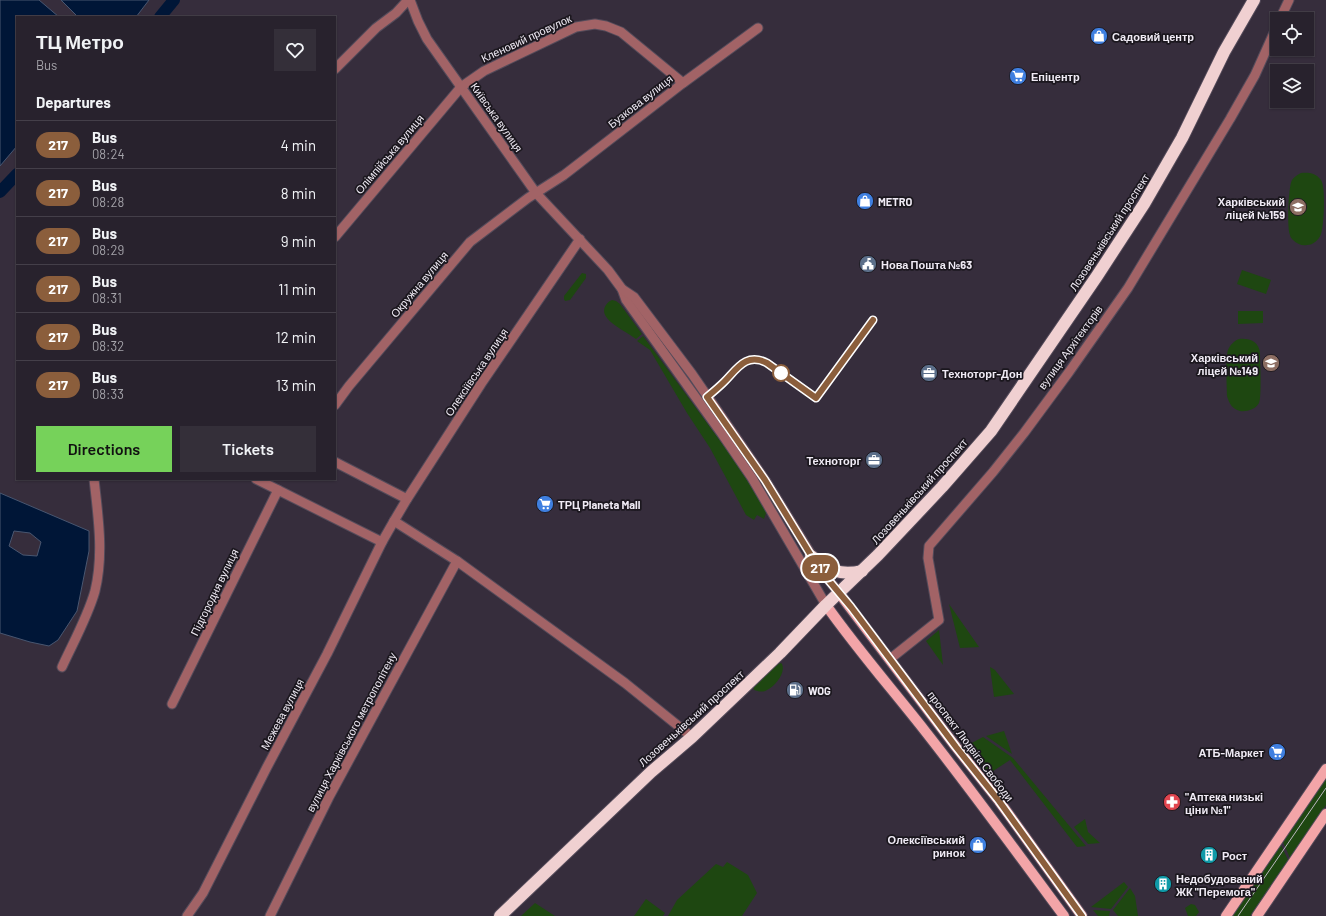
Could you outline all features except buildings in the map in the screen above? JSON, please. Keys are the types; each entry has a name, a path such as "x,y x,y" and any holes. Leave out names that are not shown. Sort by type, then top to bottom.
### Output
{"highway":[{"name":"Лозовеньківський проспект","path":"500,916 651,772 692,737 775,658 826,605 862,571 942,486 991,431 1144,204 1182,138 1224,52 1254,0"},
{"path":"812,556 834,571 847,574 862,571"}],"main road":[{"name":"проспект Людвіга Свободи","path":"840,593 956,747 999,801 1082,916"},
{"path":"826,605 843,629 954,768 1064,916"},
{"path":"1226,916 1326,769"},
{"path":"1257,916 1326,814"}],"street":[{"path":"336,68 376,28 396,13 409,0"},
{"name":"Київська вулиця","path":"409,0 428,39 536,193 580,238 608,270 622,289"},
{"path":"1283,12 1289,0"},
{"name":"Кленовий провулок","path":"461,87 484,71 576,27 595,24 606,26 621,32 683,83"},
{"name":"Бузкова вулиця","path":"536,193 564,175 683,83 758,28"},
{"name":"вулиця Архітекторів","path":"890,659 939,620 928,558 929,546 993,472 1024,433 1128,288 1230,119 1255,75 1270,42"},
{"name":"Олімпійська вулиця","path":"336,236 461,87"},
{"name":"Окружна вулиця","path":"336,404 349,386 470,242 536,193"},
{"name":"Олексіївська вулиця","path":"394,521 481,384 580,238"},
{"path":"622,289 634,297 692,374 765,480 820,570 840,593"},
{"path":"622,289 626,300 752,478 826,605"},
{"path":"336,463 407,499"},
{"path":"62,667 87,613 94,591 100,549 99,520 94,480"},
{"path":"258,480 382,542"},
{"name":"Підгородня вулиця","path":"172,704 278,490"},
{"path":"781,527 789,520"},
{"path":"394,521 457,561 625,683 692,737"},
{"name":"Межева вулиця","path":"187,916 203,893 394,521"},
{"name":"вулиця Харківського метрополітену","path":"270,916 329,798 457,561"}],"green space":[{"path":"1301,173 1317,176 1323,184 1324,190 1324,215 1321,234 1316,242 1305,245 1298,244 1292,239 1288,225 1289,199 1292,180"},
{"path":"1242,270 1271,280 1266,294 1237,284"},
{"path":"582,273 586,274 586,278 570,300 565,301 564,296"},
{"path":"612,300 620,304 642,334 636,339 613,324 605,315 604,310 607,303"},
{"path":"1238,311 1263,311 1263,323 1238,324"},
{"path":"643,336 732,457 765,508 766,513 764,519 757,515 754,520 746,515 710,448 687,413 650,350 637,341"},
{"path":"1239,339 1247,339 1256,343 1260,353 1260,399 1258,405 1251,410 1246,411 1240,411 1233,407 1227,396 1227,354 1231,345"},
{"path":"711,408 778,508 776,509 709,410"},
{"path":"949,604 979,647 980,647 960,648"},
{"path":"939,630 943,665 926,641"},
{"path":"781,663 783,668 781,675 773,686 760,692 754,690 753,686 776,665"},
{"path":"990,667 995,670 1014,694 994,697"},
{"path":"1004,731 1012,754 986,736"},
{"path":"983,737 1013,758 1086,846 1077,847 1010,760 987,775 966,746"},
{"path":"1326,779 1326,805 1290,858 1283,842"},
{"path":"1085,819 1088,832 1100,843 1088,844 1074,827"},
{"path":"1281,845 1288,860 1250,916 1232,916"},
{"path":"727,862 748,875 757,893 742,916 668,916 677,900 716,864 723,867"},
{"path":"1124,882 1128,887 1111,909 1091,907"},
{"path":"1130,888 1135,896 1138,916 1118,916 1113,910"},
{"path":"646,899 665,913 663,916 634,916"},
{"path":"535,903 555,916 521,916"},
{"path":"1191,904 1195,905 1199,912 1196,916 1188,916 1185,908"},
{"path":"1093,910 1110,911 1109,916 1098,916"}],"water":[{"path":"0,0 39,0 58,16 16,16 16,147 0,166"},
{"path":"61,0 149,0 137,16 77,16"},
{"path":"0,493 89,531 89,551 77,611 58,640 49,646 0,633","holes":["14,531 30,533 41,542 37,556 23,555 9,546"]}],"waterway":[{"path":"161,16 174,0"},
{"path":"0,192 16,175"}],"tram line":[{"path":"1238,916 1326,788"}],"bus line":[{"name":"217","path":"873,320 816,398 767,363 759,360 749,360 737,367 724,382 707,397 765,480 820,570 851,607 956,747 999,801 1082,916"}],"place":[{"name":"Садовий центр","path":"1099,36"},
{"name":"Епіцентр","path":"1018,76"},
{"name":"METRO","path":"865,201"},
{"name":"Харківський ліцей №159","path":"1298,207"},
{"name":"Нова Пошта №63","path":"868,264"},
{"name":"Харківський ліцей №149","path":"1271,363"},
{"name":"Техноторг-Дон","path":"929,373"},
{"name":"Техноторг","path":"874,460"},
{"name":"ТРЦ Planeta Mall","path":"545,504"},
{"name":"WOG","path":"795,690"},
{"name":"АТБ-Маркет","path":"1277,752"},
{"name":"\"Аптека низькі ціни №1\"","path":"1172,802"},
{"name":"Олексіївський ринок","path":"978,845"},
{"name":"Рост","path":"1209,855"},
{"name":"Недобудований ЖК \"Перемога\"","path":"1163,884"}]}
